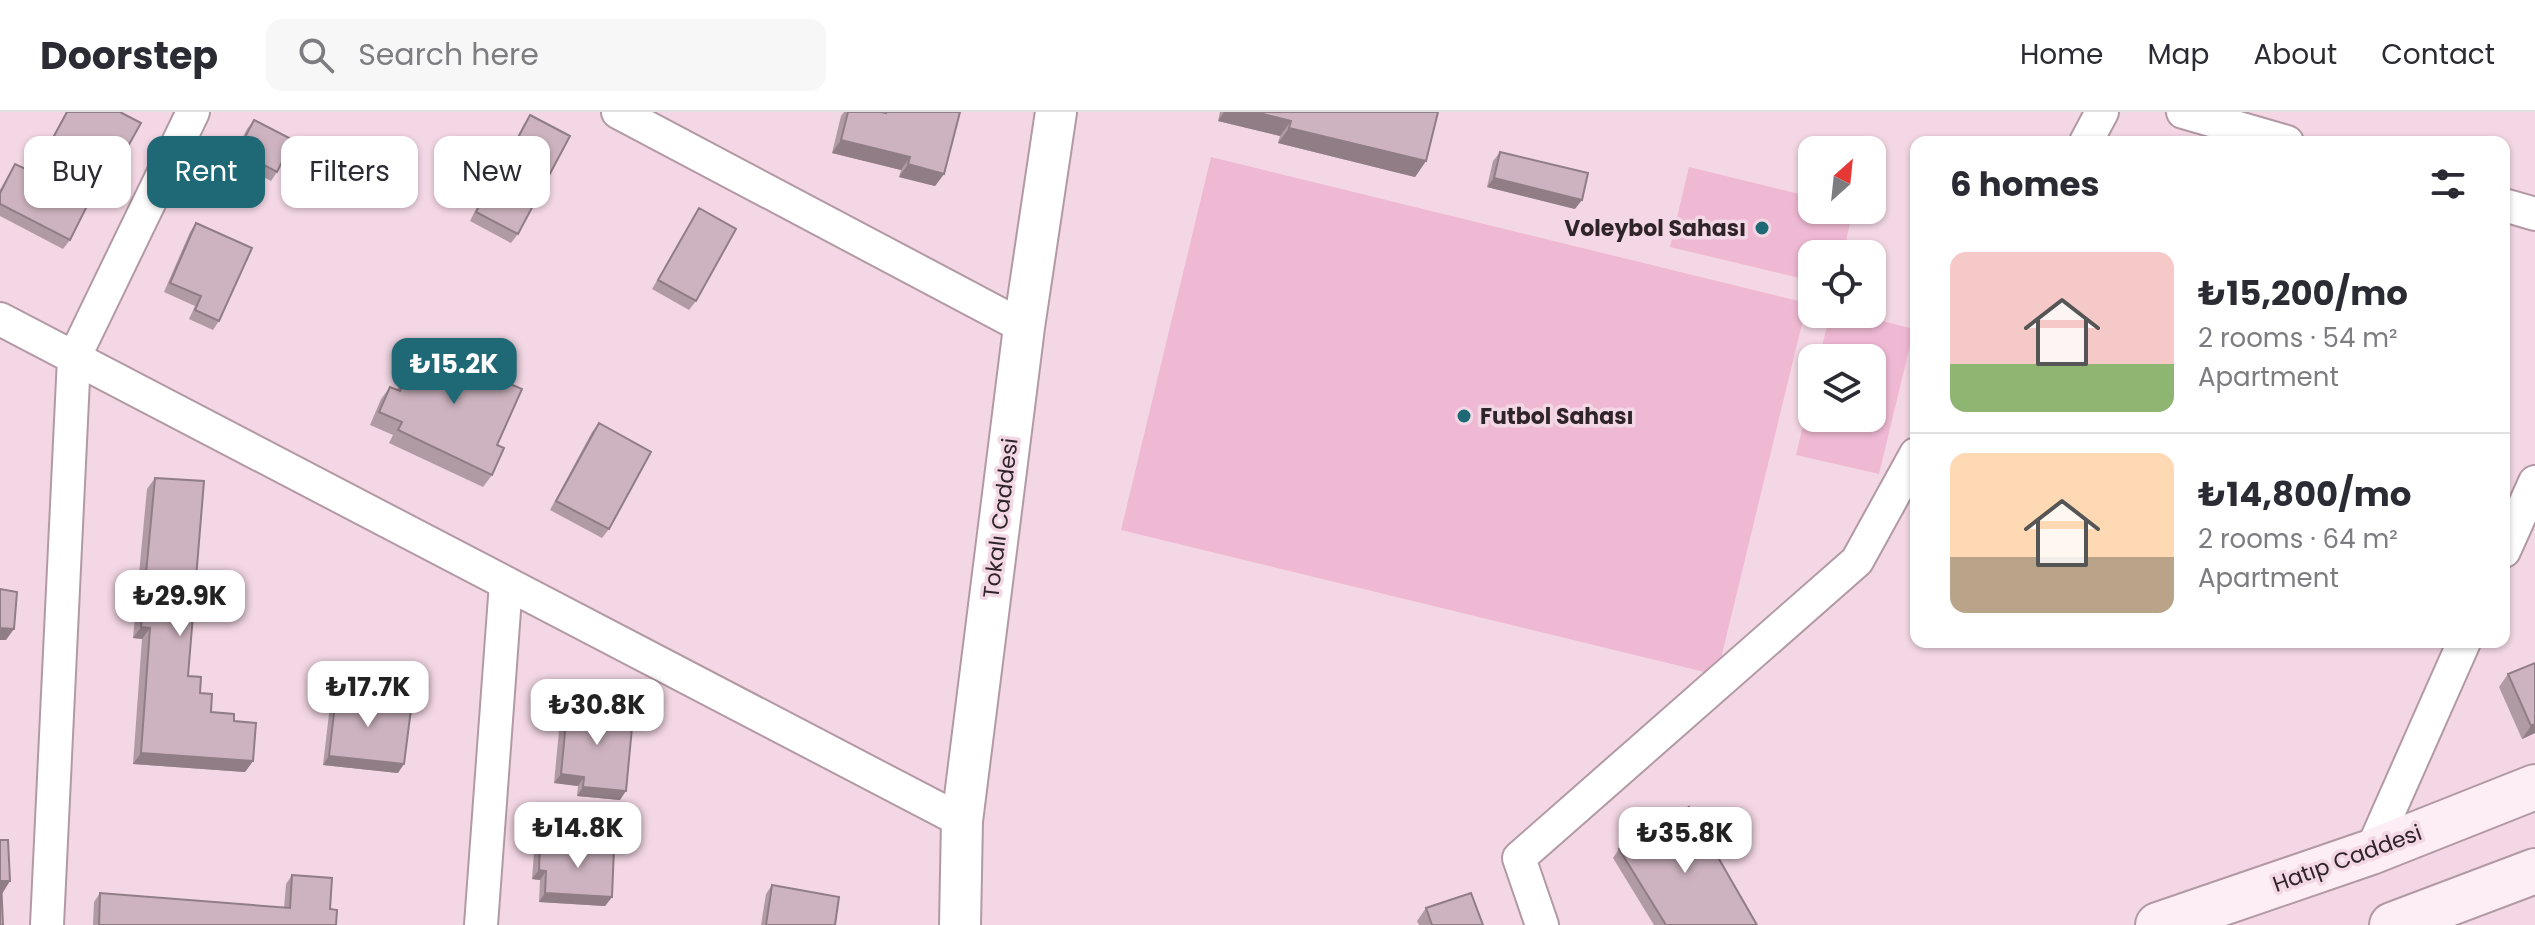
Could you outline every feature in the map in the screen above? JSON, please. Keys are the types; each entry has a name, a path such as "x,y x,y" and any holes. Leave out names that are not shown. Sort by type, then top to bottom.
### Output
{"main road":[{"name":"Hatıp Caddesi","path":"2158,925 2371,852 2535,787"},
{"path":"2392,925 2535,871"}],"street":[{"path":"47,925 74,358 193,112"},
{"path":"618,112 1024,327"},
{"name":"Tokalı Caddesi","path":"960,925 962,821 1024,327 1056,112"},
{"path":"2089,136 2102,112"},
{"path":"2183,112 2266,136"},
{"path":"2510,207 2535,214"},
{"path":"0,319 962,821"},
{"path":"1542,925 1519,858 1857,561 1910,465"},
{"path":"2510,538 2535,482"},
{"path":"481,925 506,583"},
{"path":"2371,852 2461,648"}],"shaded area":[{"name":"Futbol Sahası","path":"1211,157 1798,301 1798,328 1801,328 1717,675 1121,530"},
{"name":"Voleybol Sahası","path":"1689,167 1798,194 1798,224 1850,224 1846,240 1798,240 1798,278 1670,247"},
{"path":"1886,322 1910,328 1910,346 1879,474 1796,455 1801,432 1886,432 1886,344 1822,344 1826,328 1886,328"}],"building":[{"path":"67,112 120,112 141,123 131,141 131,136 54,136"},
{"path":"848,112 960,112 944,174 908,164 910,157 841,140"},
{"path":"1255,112 1438,112 1426,161 1289,128 1291,121"},
{"path":"530,115 570,136 550,174 550,136 519,136"},
{"path":"254,120 285,136 281,136 281,164 277,172 265,166 265,136 246,136"},
{"path":"1500,152 1588,173 1582,200 1494,178"},
{"path":"15,164 24,168 24,208 86,208 70,240 0,204 0,193"},
{"path":"478,208 532,208 518,234 476,212"},
{"path":"699,208 736,229 696,301 658,280"},
{"path":"196,223 252,248 219,321 195,310 201,296 170,283"},
{"path":"431,340 497,370 494,377 522,389 497,445 504,448 492,475 398,430 402,422 379,412 390,387 400,391 410,368 416,371"},
{"path":"599,423 651,452 609,529 556,501"},
{"path":"155,478 204,481 188,676 201,677 200,693 212,694 211,712 234,714 234,721 256,723 253,761 141,753 150,628 141,627"},
{"path":"0,589 17,592 14,629 0,628"},
{"path":"2535,663 2535,724 2531,726 2508,674"},
{"path":"337,688 366,692 365,703 411,709 404,764 329,756"},
{"path":"568,701 599,703 597,714 633,717 626,791 583,787 584,777 561,774"},
{"path":"1689,807 1757,925 1666,925 1619,849"},
{"path":"0,840 8,840 10,881 1,881 3,925 0,925"},
{"path":"540,844 614,848 612,897 545,893 546,871 539,870"},
{"path":"292,875 332,878 330,909 337,910 336,925 99,925 100,893 290,908"},
{"path":"772,885 839,897 835,925 766,925"},
{"path":"1471,893 1483,925 1432,925 1426,908"}],"place":[{"name":"Voleybol Sahası","path":"1762,228"},
{"name":"Futbol Sahası","path":"1464,416"}]}
